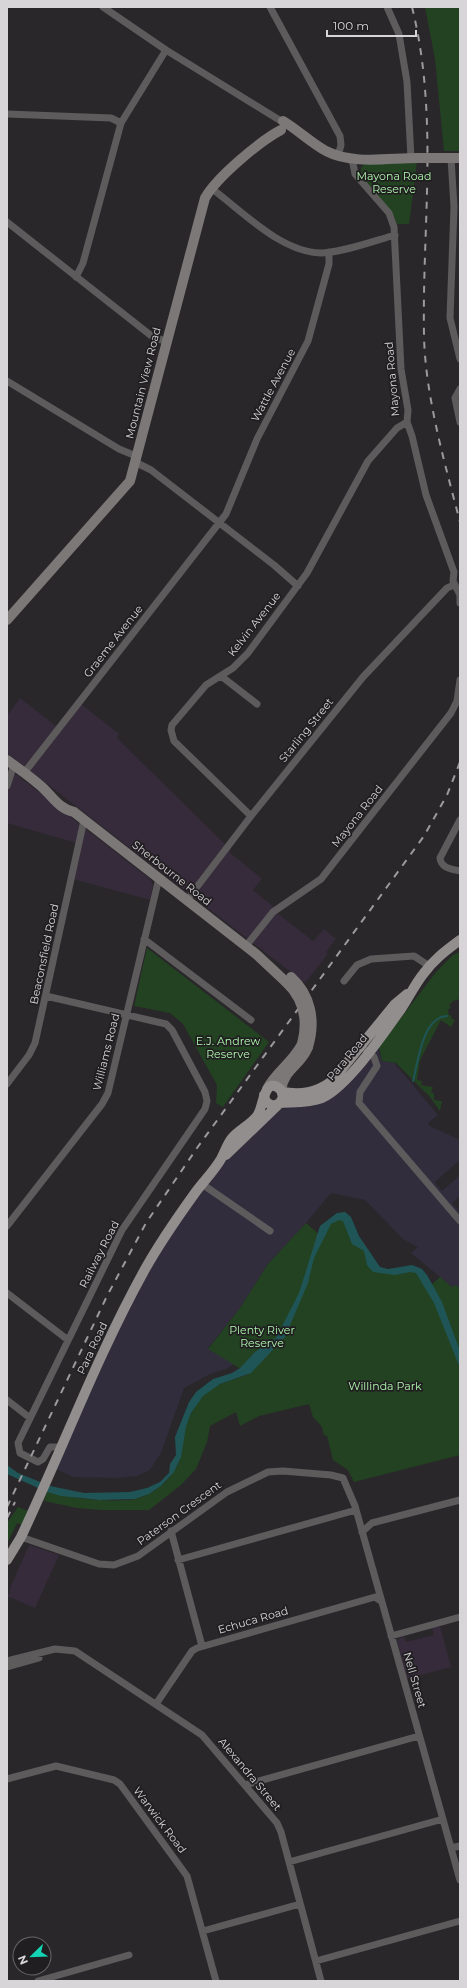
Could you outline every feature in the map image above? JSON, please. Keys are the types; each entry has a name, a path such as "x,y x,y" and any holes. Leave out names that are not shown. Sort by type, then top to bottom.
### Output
{"main road":[{"name":"Para Road","path":"282,1091 303,1094 323,1087 335,1078 365,1049 401,1009 410,991 438,957 460,940"},
{"name":"Para Road","path":"7,1560 21,1537 103,1353 138,1282 160,1245 202,1184 221,1159 279,1104 311,1101 328,1094 342,1083 365,1049"},
{"path":"272,1086 282,1091 283,1099 279,1104 268,1104 265,1092 272,1086"},
{"name":"Para Road","path":"221,1159 232,1138 259,1114 265,1092"}],"street":[{"path":"103,7 166,50 265,112 280,126 294,128 298,133 323,149 338,156 352,158 451,158 454,207 450,318 460,359"},
{"path":"270,7 340,136 341,145 338,156"},
{"path":"387,7 399,34 407,82 414,158"},
{"path":"76,277 83,263 121,123 166,50"},
{"path":"7,114 111,118 121,123"},
{"name":"Mountain View Road","path":"7,620 130,481 200,210 212,188 280,126"},
{"name":"Mayona Road","path":"352,158 355,174 389,214 395,236 401,369 408,410 407,422 412,436 428,502 454,572 454,585 460,595 460,604"},
{"path":"212,188 285,243 312,252 329,252 395,236"},
{"path":"7,222 153,337 166,341"},
{"name":"Wattle Avenue","path":"219,522 226,514 257,439 308,341 329,264 329,252"},
{"path":"452,272 460,271"},
{"path":"7,381 136,459 274,565 298,586"},
{"path":"460,389 454,398 460,422"},
{"name":"Kelvin Avenue","path":"251,816 179,746 172,736 172,725 206,685 240,662 308,573 364,467 397,428 407,422"},
{"name":"Graeme Avenue","path":"24,773 219,522"},
{"name":"Starling Street","path":"187,900 251,816 363,677 447,588 454,585"},
{"path":"221,676 257,704"},
{"name":"Mayona Road","path":"246,946 273,912 321,879 451,713 457,701 460,680"},
{"path":"7,786 10,764"},
{"name":"Sherbourne Road","path":"10,764 44,788 49,796 64,808 74,812 288,979 303,1010 305,1046 302,1058 284,1077 282,1091"},
{"name":"Beaconsfield Road","path":"7,1084 33,1050 84,820"},
{"path":"460,820 440,858 440,862 446,867 460,871"},
{"name":"Williams Road","path":"7,1226 105,1098 110,1086 159,878"},
{"path":"144,939 251,1020"},
{"path":"344,981 357,965 371,959 414,956 430,966"},
{"name":"Railway Road","path":"46,996 161,1022 172,1030 205,1092 207,1105 122,1230 18,1440 18,1449 20,1453 38,1462 43,1459 50,1447 61,1447"},
{"name":"Sherbourne Road","path":"265,1092 272,1080 305,1046"},
{"path":"365,1049 376,1058 377,1066 360,1092 359,1103 460,1221"},
{"path":"202,1184 270,1231"},
{"path":"7,1293 68,1340"},
{"path":"7,1400 30,1418"},
{"name":"Paterson Crescent","path":"21,1537 107,1566 114,1565 132,1559 227,1492 268,1472 283,1471 336,1475 343,1478 348,1486"},
{"name":"Nell Street","path":"348,1486 460,1880"},
{"path":"359,1521 372,1523 460,1500"},
{"path":"178,1560 356,1510"},
{"path":"362,1532 372,1523"},
{"path":"171,1531 202,1646"},
{"name":"Echuca Road","path":"156,1704 192,1651 202,1646 375,1597 381,1601"},
{"path":"391,1636 460,1617"},
{"path":"7,1662 55,1649 70,1649"},
{"path":"7,1667 70,1649"},
{"name":"Alexandra Street","path":"70,1649 81,1654 202,1735 277,1823 321,1981"},
{"path":"245,1785 420,1736"},
{"name":"Warwick Road","path":"7,1779 56,1766 118,1782 187,1876 216,1981"},
{"path":"289,1862 443,1819"},
{"path":"452,1851 460,1846"},
{"path":"452,1851 460,1850"},
{"path":"203,1931 300,1904"},
{"path":"316,1961 460,1921"},
{"path":"38,1981 128,1955"}],"shaded area":[{"path":"20,698 61,730 81,704 119,734 117,738 231,850 229,852 262,879 253,890 274,907 277,913 313,941 324,929 336,939 326,952 328,954 305,983 7,753 7,716"},
{"path":"17,775 150,879 153,885 150,900 73,879 80,844 7,823 7,792 10,778"},
{"path":"378,1048 382,1061 394,1063 438,1115 428,1123 430,1126 460,1140 460,1160 435,1182 442,1191 460,1175 460,1196 452,1203 460,1212 460,1288 455,1285 452,1287 411,1253 418,1247 403,1239 365,1200 331,1193 306,1223 268,1264 240,1308 208,1348 234,1364 226,1369 210,1374 184,1388 161,1453 150,1470 137,1476 116,1478 73,1477 56,1469 121,1325 146,1277 173,1232 220,1167 281,1109 304,1105"},
{"path":"29,1545 59,1555 35,1608 7,1596 10,1593 10,1588"},
{"path":"440,1626 451,1667 406,1679 397,1640 404,1636 406,1642 434,1635 432,1628"}],"green space":[{"path":"425,7 460,7 460,151 444,151 435,59"},
{"name":"Mayona Road Reserve","path":"417,162 409,224 397,224 394,217 361,177 361,168 364,164"},
{"name":"E.J. Andrew Reserve","path":"147,948 269,1042 223,1107 216,1103 217,1085 183,1024 170,1013 134,1006"},
{"path":"460,952 460,999 453,1001 449,1005 451,1007 448,1010 449,1015 452,1016 451,1018 455,1020 451,1027 441,1020 420,1060 417,1080 422,1081 421,1085 433,1087 431,1093 434,1093 434,1100 442,1101 440,1111 430,1097 396,1063 382,1061 379,1047 436,972 453,955"},
{"path":"344,1217 380,1270 412,1268 430,1286 440,1277 452,1287 455,1285 460,1288 460,1455 354,1482 348,1470 333,1460 327,1436 324,1435 322,1427 313,1417 309,1404 259,1416 240,1426 236,1412 210,1426 207,1442 196,1469 181,1485 149,1510 101,1510 77,1508 44,1501 47,1492 91,1499 135,1499 150,1494 163,1484 174,1472 181,1456 185,1430 192,1412 199,1401 213,1388 224,1382 249,1374 208,1349 240,1308 268,1264 306,1223 321,1236 330,1221"},
{"path":"18,1507 28,1511 22,1525 17,1523 7,1544 7,1523"}],"water":[{"path":"345,1212 351,1217 359,1236 380,1267 388,1269 412,1265 422,1269 427,1275 442,1302 460,1351 460,1368 434,1303 416,1273 410,1272 395,1275 373,1272 367,1265 364,1251 352,1244 343,1221 339,1220 331,1224 314,1258 308,1283 285,1337 251,1373 220,1384 203,1396 191,1413 186,1427 181,1457 174,1472 161,1486 149,1494 135,1499 100,1500 61,1496 47,1492 7,1474 7,1465 18,1473 50,1486 84,1493 130,1492 147,1488 160,1482 169,1473 170,1464 176,1455 175,1437 189,1402 196,1392 213,1379 232,1373 240,1368 255,1352 276,1338 299,1293 320,1226 337,1213"}],"waterway":[{"path":"413,1081 422,1042 427,1032 432,1024 439,1018 447,1016"}],"railway":[{"path":"412,7 420,48 425,89 427,130 424,294 425,358 437,429 460,522"},
{"path":"7,1507 107,1296 146,1223 197,1148 424,836 447,795 460,762"},
{"path":"7,1518 15,1502"}],"park label":[{"name":"Plenty River Reserve","path":"262,1336"},
{"name":"Willinda Park","path":"385,1386"}]}
